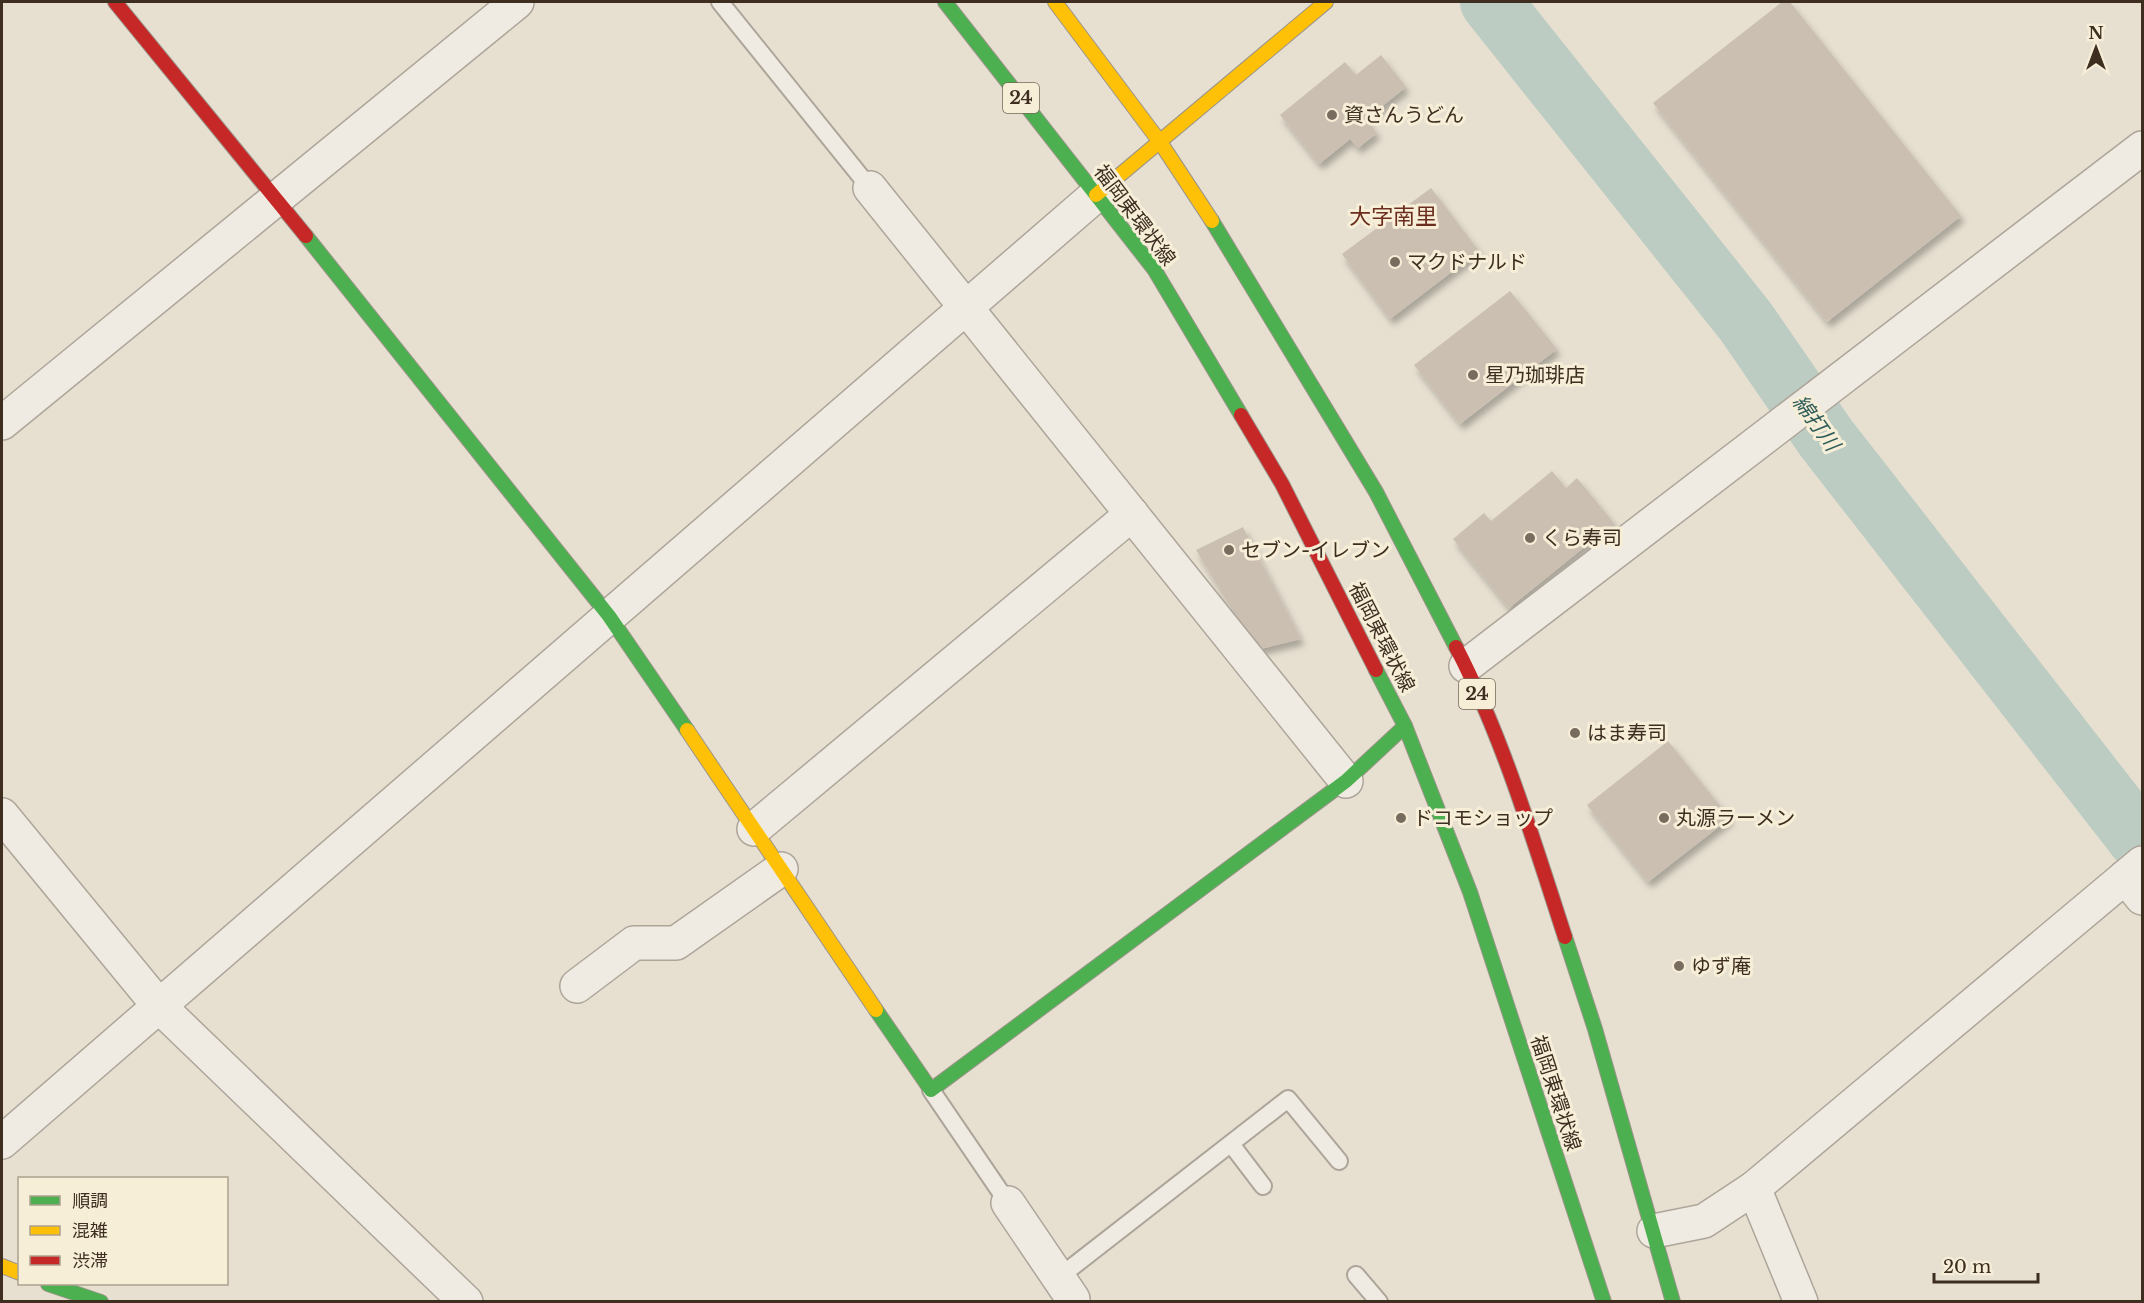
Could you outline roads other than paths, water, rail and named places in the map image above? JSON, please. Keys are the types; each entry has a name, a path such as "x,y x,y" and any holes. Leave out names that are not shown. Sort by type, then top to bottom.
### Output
{"main road":[{"path":"116,2 276,198 609,616 931,1090 1346,781 1405,726"},
{"name":"福岡東環状線","path":"945,2 1154,269 1282,484 1405,726 1470,892 1603,1301"},
{"name":"24","path":"1055,2 1160,142 1224,239 1376,492 1466,666 1540,860 1595,1029 1673,1302"},
{"path":"1096,195 1326,2"},
{"path":"2,1266 18,1273"},
{"path":"51,1285 101,1302"}],"street":[{"path":"2,423 517,2"},
{"path":"1466,666 2142,148"},
{"path":"870,188 1346,781"},
{"path":"2,1142 1096,195"},
{"path":"754,830 1132,514"},
{"path":"2,815 159,1006 466,1302"},
{"path":"578,986 634,943 676,943 781,869"},
{"path":"1654,1231 1704,1221 1754,1188 2137,879"},
{"path":"1754,1188 1801,1302"},
{"path":"1008,1203 1069,1295"}],"lane":[{"path":"720,2 870,188"},
{"path":"931,1090 1008,1203"},
{"path":"1069,1295 1231,1144 1288,1099 1340,1161"},
{"path":"1231,1144 1263,1186"},
{"path":"1356,1275 1379,1302"}],"waterway":[{"name":"綿打川","path":"1491,2 1746,322 1826,438 2142,843"}],"place":[{"name":"資さんうどん","path":"1332,115"},
{"name":"マクドナルド","path":"1395,262"},
{"name":"星乃珈琲店","path":"1473,375"},
{"name":"くら寿司","path":"1530,538"},
{"name":"セブン-イレブン","path":"1229,550"},
{"name":"はま寿司","path":"1575,733"},
{"name":"ドコモショップ","path":"1401,818"},
{"name":"丸源ラーメン","path":"1664,818"},
{"name":"ゆず庵","path":"1679,966"}],"district":[{"name":"大字南里","path":"1393,216"}]}
